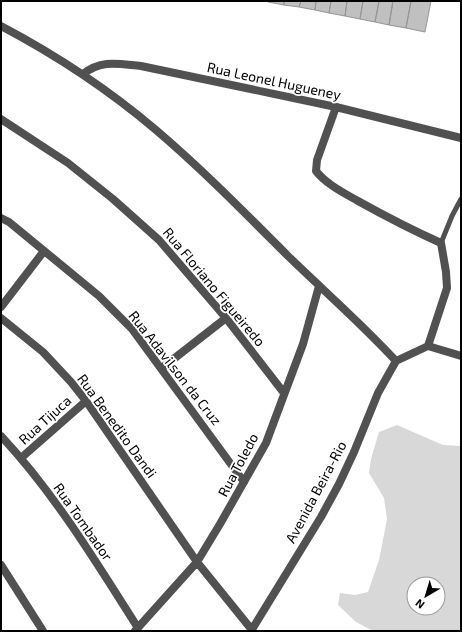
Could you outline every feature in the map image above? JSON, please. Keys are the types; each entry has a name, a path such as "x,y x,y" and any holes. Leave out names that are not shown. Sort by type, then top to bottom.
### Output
{"street":[{"path":"1,26 83,74 156,130 192,162 319,286 373,335 396,361 428,346 461,356"},
{"name":"Rua Leonel Hugueney","path":"83,74 90,68 99,64 113,63 141,66 336,107 461,138"},
{"path":"336,107 316,160 316,171 328,182 355,199 402,225 441,243 447,288 428,346"},
{"name":"Rua Floriano Figueiredo","path":"1,119 68,163 113,199 159,240 226,318 284,393"},
{"name":"Rua Adavilson da Cruz","path":"1,218 9,222 99,296 132,329 244,482"},
{"path":"1,307 44,251"},
{"name":"Rua Toledo","path":"137,630 197,562 266,443 303,344 319,286"},
{"name":"Rua Benedito Dandi","path":"1,318 43,352 71,382 86,401 197,562 251,630"},
{"path":"162,368 226,318"},
{"name":"Avenida Beira-Rio","path":"251,630 321,517 354,452 378,393 396,361"},
{"name":"Rua Tijuca","path":"21,458 86,401"},
{"name":"Rua Tombador","path":"1,436 21,458 81,538 137,630"},
{"path":"1,565 43,631"}],"lane":[{"path":"441,243 461,199"}],"shaded area":[{"path":"397,425 443,445 461,446 461,631 373,631 356,622 338,605 340,593 355,595 368,592 379,560 387,519 384,498 369,473 371,459 379,432"}],"building":[{"path":"284,1 284,5 268,2"},
{"path":"284,1 301,1 299,7 284,5"},
{"path":"301,1 316,1 315,10 299,7"},
{"path":"316,1 331,1 329,13 315,10"},
{"path":"331,1 347,1 345,16 329,13"},
{"path":"347,1 363,1 360,19 345,16"},
{"path":"363,1 379,1 375,22 360,19"},
{"path":"379,1 393,1 389,25 375,22"},
{"path":"393,1 411,1 406,28 389,25"},
{"path":"411,1 431,1 425,32 406,28"}]}
